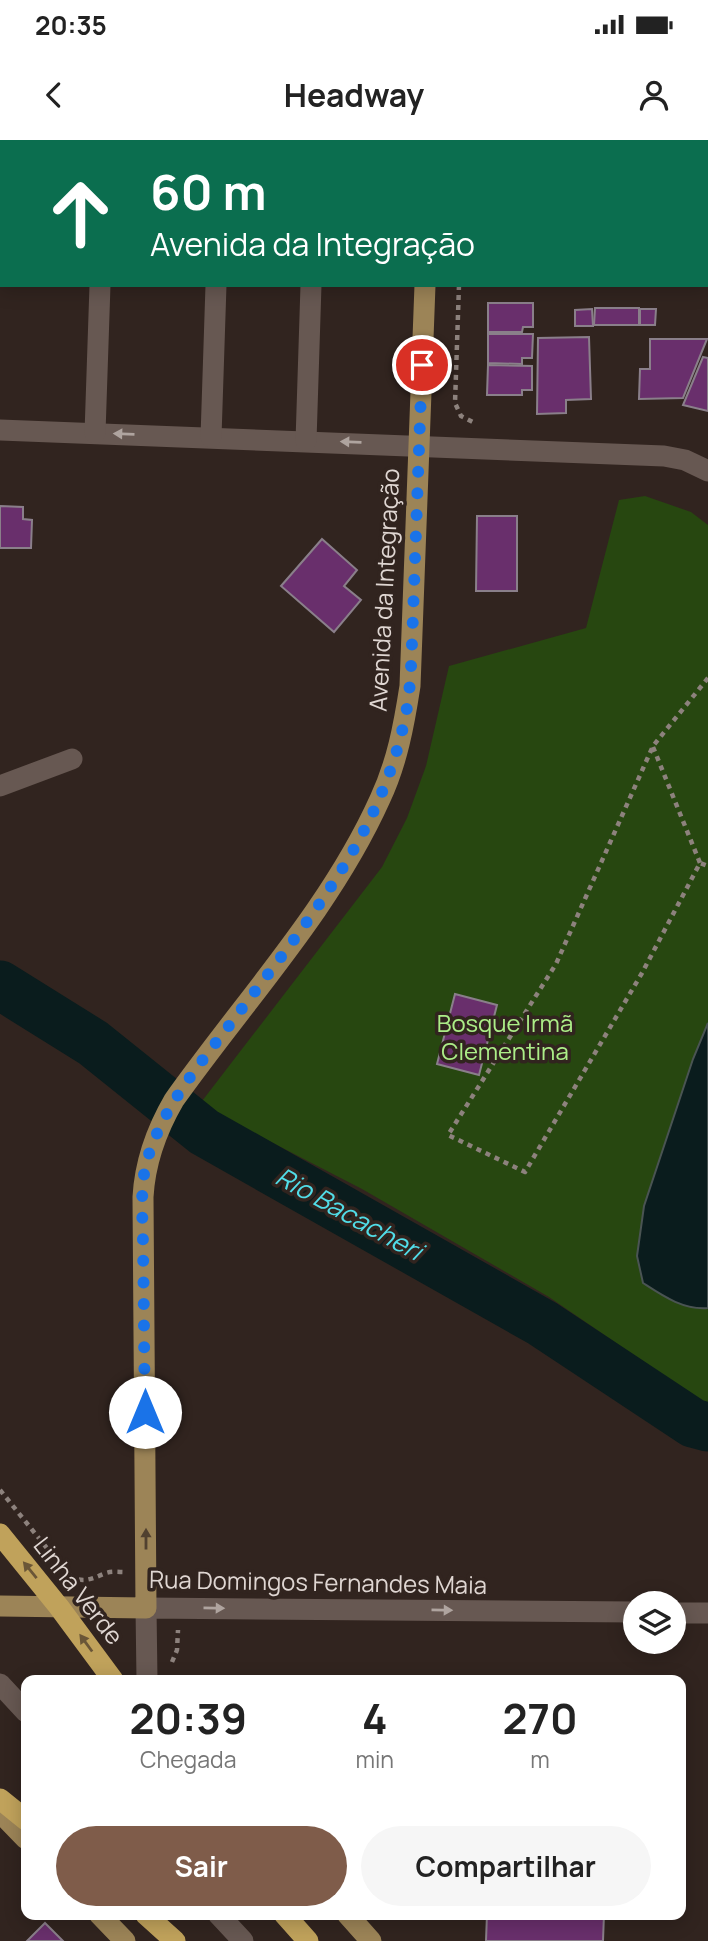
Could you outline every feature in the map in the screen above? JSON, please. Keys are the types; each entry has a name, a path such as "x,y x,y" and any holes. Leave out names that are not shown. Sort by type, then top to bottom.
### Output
{"highway":[{"name":"Linha Verde","path":"0,1534 60,1607 109,1675"},
{"path":"0,1799 21,1816"},
{"path":"152,1920 176,1941"},
{"path":"289,1920 308,1941"}],"main road":[{"name":"Avenida da Integração","path":"146,1608 143,1197 147,1160 163,1119 186,1082 338,876 381,798 394,762 404,725 410,686 425,287"},
{"name":"Rua Domingos Fernandes Maia","path":"0,1606 146,1608"},
{"path":"0,1812 21,1834"},
{"path":"105,1920 125,1941"},
{"path":"352,1920 371,1941"}],"street":[{"path":"95,433 100,287"},
{"path":"211,437 216,287"},
{"path":"306,441 311,287"},
{"path":"0,430 664,456 685,460 708,471"},
{"path":"0,786 72,759"},
{"path":"146,1608 147,1675"},
{"name":"Rua Domingos Fernandes Maia","path":"146,1608 623,1612"},
{"path":"686,1613 708,1613"},
{"path":"0,1684 21,1707"},
{"path":"224,1920 243,1941"}],"path":[{"path":"459,287 455,403 461,416 474,423 488,424"},
{"path":"700,863 642,973 525,1172 448,1135 556,964 653,746 708,678"},
{"path":"653,746 700,863 708,866"},
{"path":"0,1490 66,1573 74,1579 96,1579 108,1572"}],"green space":[{"name":"Bosque Irmã Clementina","path":"645,496 691,512 708,525 708,1406 549,1297 362,1189 199,1105 382,867 407,818 426,766 449,666 586,628 619,500"}],"shaded area":[{"path":"708,1023 708,1308 699,1308 674,1301 643,1283 637,1256 644,1206 693,1059"}],"building":[{"path":"488,303 533,303 533,327 523,327 522,332 488,332"},
{"path":"595,308 639,308 639,325 594,325"},
{"path":"592,309 593,326 575,326 575,310"},
{"path":"640,309 656,309 655,325 640,325"},
{"path":"488,334 533,334 532,358 522,358 522,364 488,363"},
{"path":"589,337 591,399 566,400 566,413 537,414 538,338"},
{"path":"650,339 707,339 683,398 639,399 640,369 650,369"},
{"path":"703,357 708,358 708,411 683,405"},
{"path":"488,365 532,366 532,390 522,390 522,395 487,395"},
{"path":"0,506 23,507 23,519 32,520 31,548 0,548"},
{"path":"477,516 517,516 517,591 476,591"},
{"path":"322,539 357,570 344,586 361,600 334,632 281,586"},
{"path":"455,994 497,1005 479,1075 437,1064"},
{"path":"487,1920 604,1920 603,1941 486,1941"},
{"path":"45,1923 63,1941 27,1941"}],"waterway":[{"name":"Rio Bacacheri","path":"0,985 93,1043 204,1132 542,1323 693,1423 708,1427"}],"route":[{"path":"145,1412 143,1197 147,1160 153,1144 163,1119 186,1082 338,876 381,798 404,725 410,686 422,365"}]}
